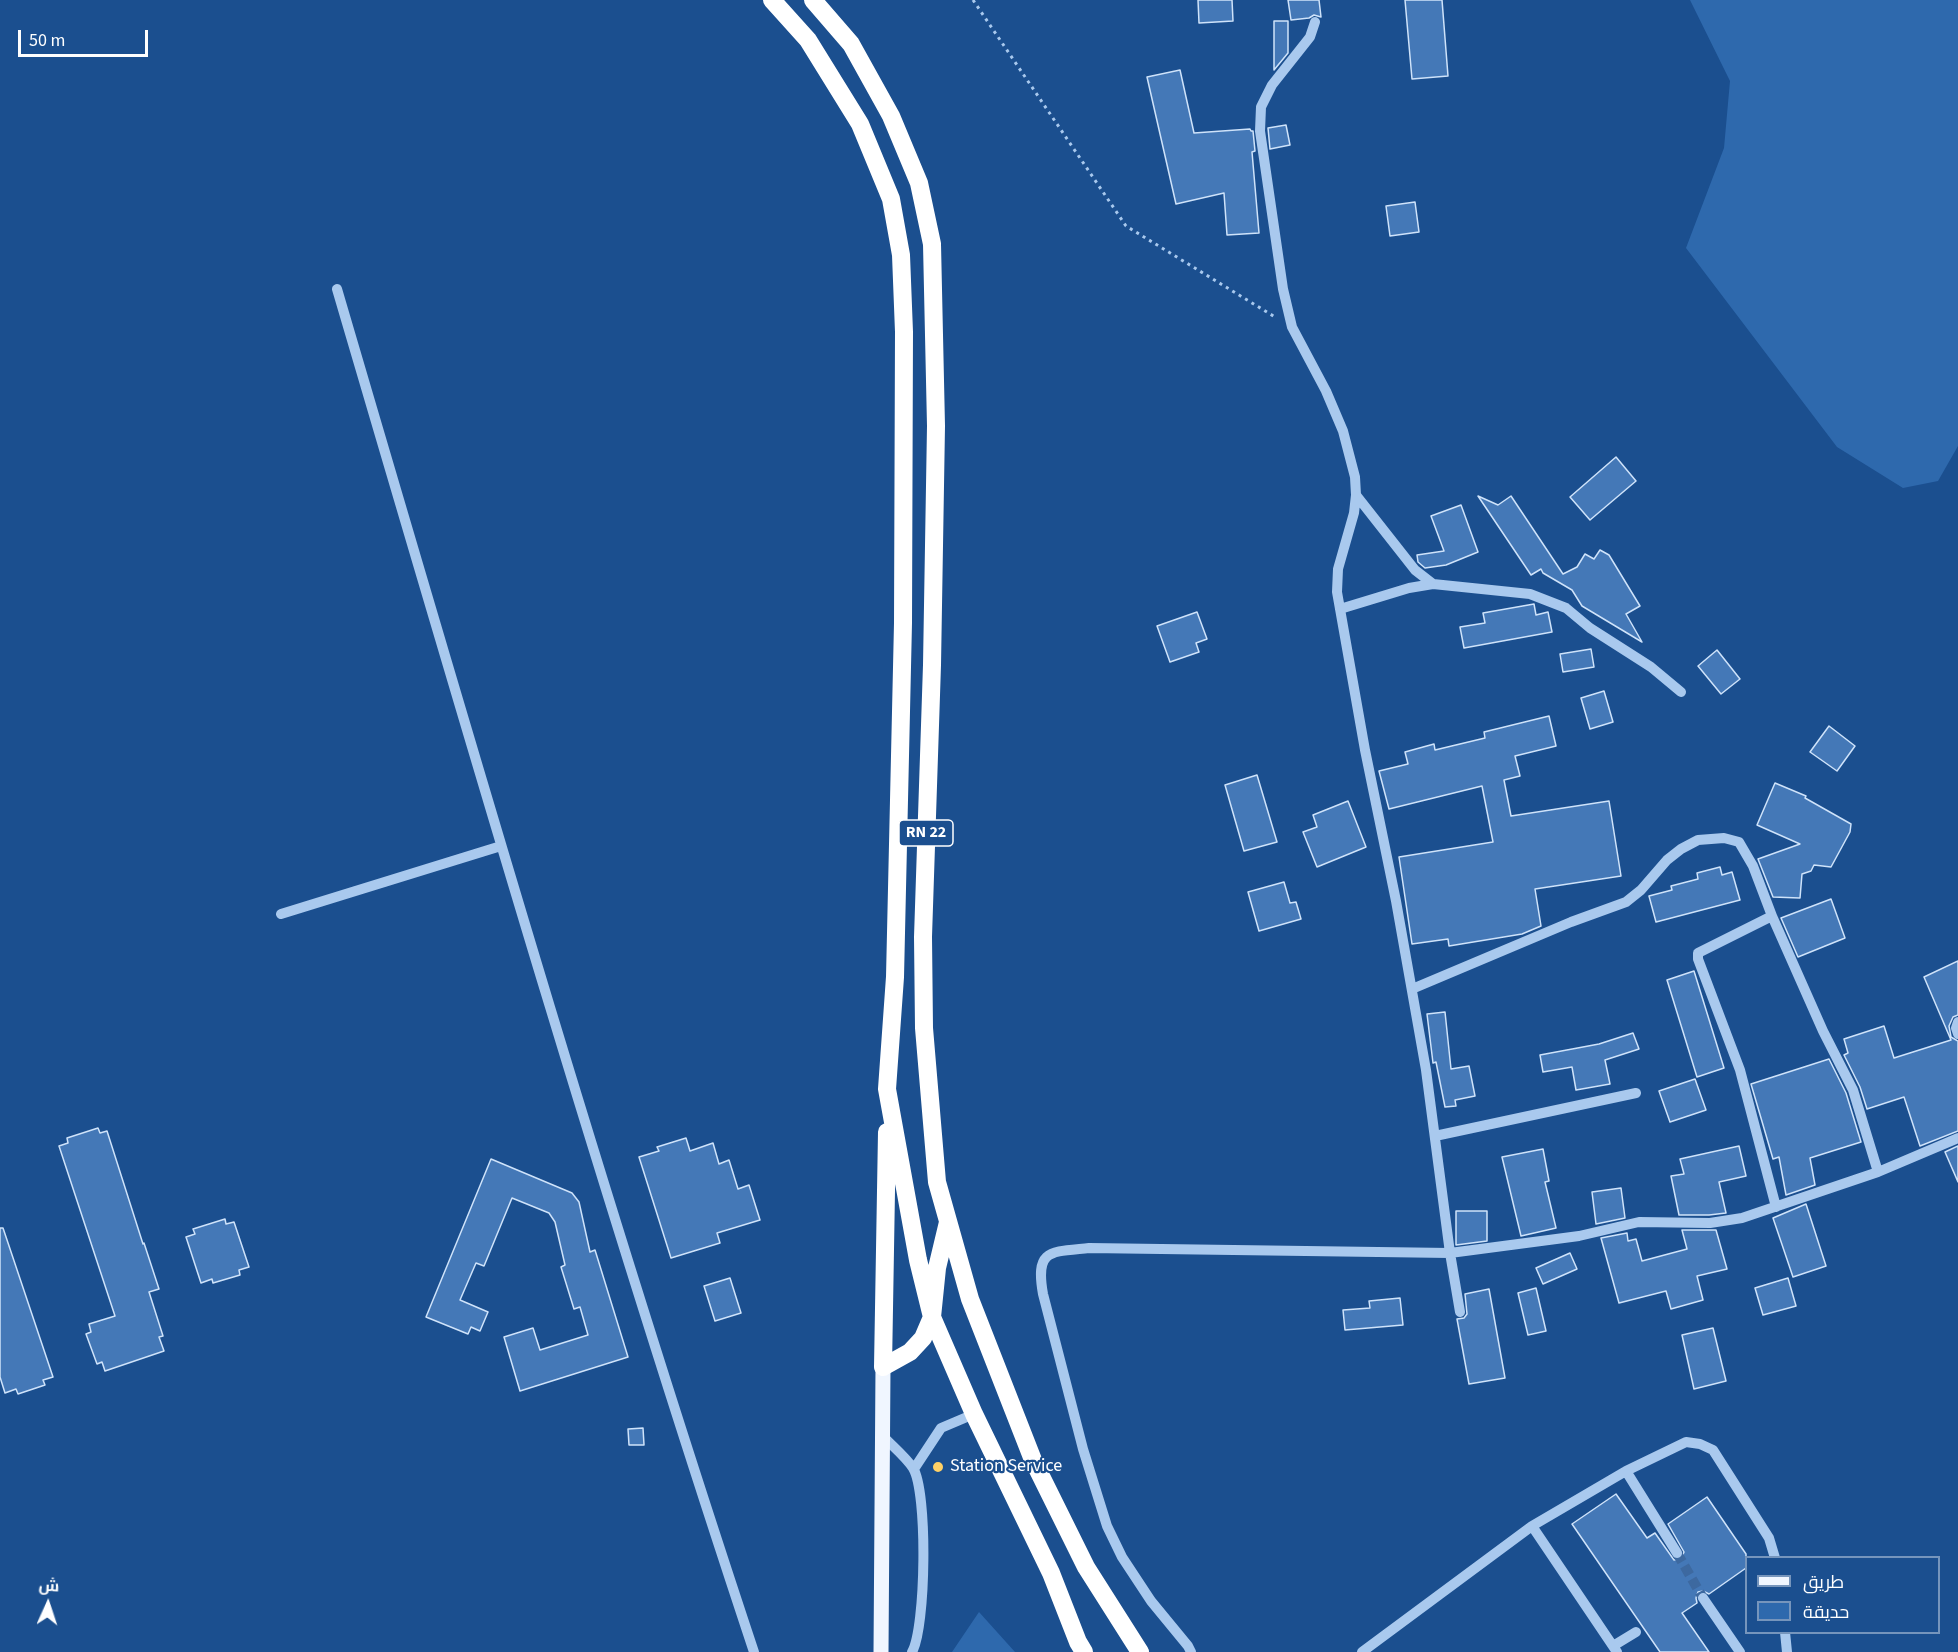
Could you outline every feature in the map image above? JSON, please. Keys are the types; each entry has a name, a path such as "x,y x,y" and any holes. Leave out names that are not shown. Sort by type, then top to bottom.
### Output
{"highway":[{"name":"RN 22","path":"772,0 808,40 860,124 891,199 901,255 904,332 903,623 895,977 887,1089 918,1260 932,1317 974,1414 1051,1573 1084,1652"},
{"name":"RN 22","path":"813,0 851,44 891,116 919,183 932,244 936,426 932,665 923,937 924,1028 937,1182 970,1299 1033,1460 1086,1568 1140,1652"},
{"path":"883,1368 887,1089"},
{"path":"883,1368 910,1352 923,1338 932,1317 938,1268 948,1222"}],"main road":[{"path":"881,1652 883,1368"}],"street":[{"path":"1315,22 1310,37 1272,85 1261,106 1260,131 1283,289 1292,327 1326,391 1343,432 1355,477 1354,513 1338,570 1337,592 1426,1070 1460,1312"},
{"path":"337,289 501,846 693,1468 754,1652"},
{"path":"1356,495 1415,570 1433,584"},
{"path":"1340,609 1409,588 1433,584 1530,594 1566,608 1590,628 1651,667 1681,692"},
{"path":"1412,989 1626,902 1641,890 1667,860 1698,840 1724,838 1739,842 1753,866 1772,916 1823,1031 1853,1090 1878,1172"},
{"path":"281,914 501,846"},
{"path":"1772,916 1698,953 1698,959 1740,1070 1776,1207"},
{"path":"1958,1022 1956,1028 1958,1035"},
{"path":"1435,1136 1636,1093"},
{"path":"1191,1652 1151,1601 1122,1557 1107,1526 1083,1449 1043,1294 1040,1277 1041,1264 1050,1253 1089,1248 1450,1252 1579,1236 1639,1221 1710,1223 1742,1218 1776,1207 1878,1172 1958,1138"},
{"path":"914,1469 941,1428 947,1423 974,1414"},
{"path":"882,1434 914,1469 922,1508 922,1597 919,1630 912,1652"},
{"path":"1362,1652 1532,1526 1626,1472 1686,1442 1700,1444 1713,1450 1769,1538 1775,1556"},
{"path":"1626,1472 1677,1552"},
{"path":"1532,1526 1615,1649 1636,1632"},
{"path":"1703,1598 1740,1652"},
{"path":"1785,1634 1787,1652"}],"path":[{"path":"973,0 1126,226 1292,327"}],"green space":[{"path":"1690,0 1958,0 1958,446 1938,481 1903,488 1837,447 1686,248 1724,148 1730,81"},
{"path":"979,1612 1015,1652 952,1652"}],"building":[{"path":"1198,0 1232,0 1233,21 1199,23"},
{"path":"1288,0 1319,0 1321,17 1314,15 1309,18 1291,20"},
{"path":"1405,0 1442,0 1448,76 1412,79"},
{"path":"1274,21 1288,21 1288,53 1274,70"},
{"path":"1180,70 1194,133 1250,129 1253,131 1255,151 1252,152 1259,233 1227,235 1224,193 1176,204 1147,77"},
{"path":"1286,125 1290,145 1270,149 1268,128"},
{"path":"1415,202 1419,232 1390,236 1386,206"},
{"path":"1616,457 1636,481 1590,520 1570,497"},
{"path":"1478,496 1498,505 1511,496 1563,574 1577,567 1585,554 1594,559 1600,550 1609,555 1640,606 1626,614 1642,642 1582,606 1572,590 1543,573 1541,569 1531,575"},
{"path":"1461,505 1478,552 1446,565 1425,568 1418,562 1417,555 1444,551 1431,516"},
{"path":"1534,604 1536,615 1548,612 1552,632 1464,648 1460,627 1485,623 1483,613"},
{"path":"1197,612 1207,639 1196,643 1199,652 1170,662 1157,626"},
{"path":"1591,649 1594,667 1563,672 1560,654"},
{"path":"1717,650 1740,679 1721,694 1698,666"},
{"path":"1604,691 1613,722 1590,729 1581,698"},
{"path":"1549,716 1556,746 1515,756 1520,776 1504,780 1511,816 1609,801 1621,876 1535,889 1541,926 1522,934 1449,946 1448,939 1412,944 1399,857 1493,842 1482,786 1389,809 1379,771 1408,764 1405,752 1434,744 1435,750 1485,738 1484,732"},
{"path":"1829,726 1855,746 1837,771 1810,752"},
{"path":"1257,775 1277,842 1244,851 1225,785"},
{"path":"1775,783 1806,796 1805,798 1851,824 1850,832 1831,867 1814,865 1811,871 1802,874 1800,898 1773,897 1758,859 1800,844 1757,825"},
{"path":"1348,801 1366,847 1317,867 1303,832 1317,827 1313,815"},
{"path":"1720,867 1722,875 1732,872 1740,900 1656,922 1649,896 1672,890 1671,886 1698,879 1697,873"},
{"path":"1284,882 1290,903 1296,902 1301,919 1259,931 1248,892"},
{"path":"1831,899 1845,938 1798,957 1781,918"},
{"path":"1958,961 1958,1015 1953,1017 1949,1026 1951,1037 1958,1041 1958,1131 1920,1146 1904,1097 1867,1109 1860,1087 1844,1055 1848,1053 1844,1039 1884,1026 1894,1058 1951,1040 1924,977"},
{"path":"1694,971 1724,1068 1697,1077 1667,980"},
{"path":"1445,1012 1451,1069 1469,1066 1475,1096 1455,1100 1456,1106 1445,1107 1436,1062 1433,1063 1427,1014"},
{"path":"1633,1033 1639,1049 1605,1060 1610,1084 1576,1090 1572,1067 1543,1072 1540,1055 1599,1044"},
{"path":"1829,1059 1846,1093 1861,1142 1810,1158 1815,1185 1786,1195 1779,1157 1773,1159 1751,1084"},
{"path":"1695,1079 1706,1110 1670,1122 1659,1091"},
{"path":"98,1128 100,1133 107,1131 159,1289 149,1292 163,1336 159,1337 164,1351 105,1371 102,1362 97,1364 86,1334 91,1332 89,1324 115,1316 59,1146 68,1143 67,1138"},
{"path":"686,1138 690,1151 713,1143 719,1164 729,1160 738,1189 749,1185 760,1220 717,1233 720,1243 671,1258 639,1157 659,1151 657,1147"},
{"path":"1739,1146 1746,1176 1719,1182 1726,1213 1679,1215 1671,1176 1684,1174 1680,1159"},
{"path":"1958,1146 1958,1182 1945,1152"},
{"path":"1543,1149 1549,1181 1545,1182 1556,1228 1521,1236 1502,1157"},
{"path":"491,1159 572,1193 579,1202 590,1252 595,1250 628,1357 520,1391 504,1337 533,1328 540,1350 588,1335 580,1307 574,1309 561,1267 565,1265 555,1222 549,1213 512,1198 484,1266 476,1263 460,1300 488,1312 480,1331 471,1327 468,1334 426,1317"},
{"path":"1621,1188 1625,1218 1596,1224 1592,1192"},
{"path":"1806,1204 1826,1266 1793,1277 1773,1218"},
{"path":"1456,1211 1487,1211 1487,1241 1456,1245"},
{"path":"225,1219 226,1224 234,1222 249,1267 239,1270 240,1275 213,1283 212,1279 201,1283 186,1237 195,1234 193,1229"},
{"path":"0,1228 3,1228 53,1377 43,1380 45,1385 18,1394 16,1389 5,1393 0,1377"},
{"path":"1682,1230 1716,1230 1727,1269 1697,1276 1703,1300 1671,1309 1666,1291 1619,1303 1601,1238 1627,1233 1628,1241 1636,1239 1642,1261 1687,1249"},
{"path":"1570,1253 1577,1269 1543,1284 1536,1268"},
{"path":"730,1278 741,1313 715,1321 704,1286"},
{"path":"1788,1278 1796,1306 1763,1315 1755,1288"},
{"path":"1536,1288 1546,1331 1528,1335 1518,1293"},
{"path":"1489,1289 1505,1378 1469,1384 1457,1319 1464,1318 1467,1314 1465,1294"},
{"path":"1400,1298 1403,1325 1345,1330 1343,1310 1370,1308 1369,1301"},
{"path":"1713,1328 1726,1381 1694,1389 1682,1335"},
{"path":"643,1428 644,1445 629,1445 628,1429"},
{"path":"1616,1494 1647,1538 1655,1533 1674,1560 1681,1559 1684,1552 1668,1524 1707,1497 1746,1554 1745,1569 1709,1594 1703,1591 1698,1592 1697,1603 1682,1613 1709,1652 1660,1652 1572,1524"}],"tunnel":[{"path":"1677,1553 1703,1598"}],"place":[{"name":"Station Service","path":"938,1467"}]}
